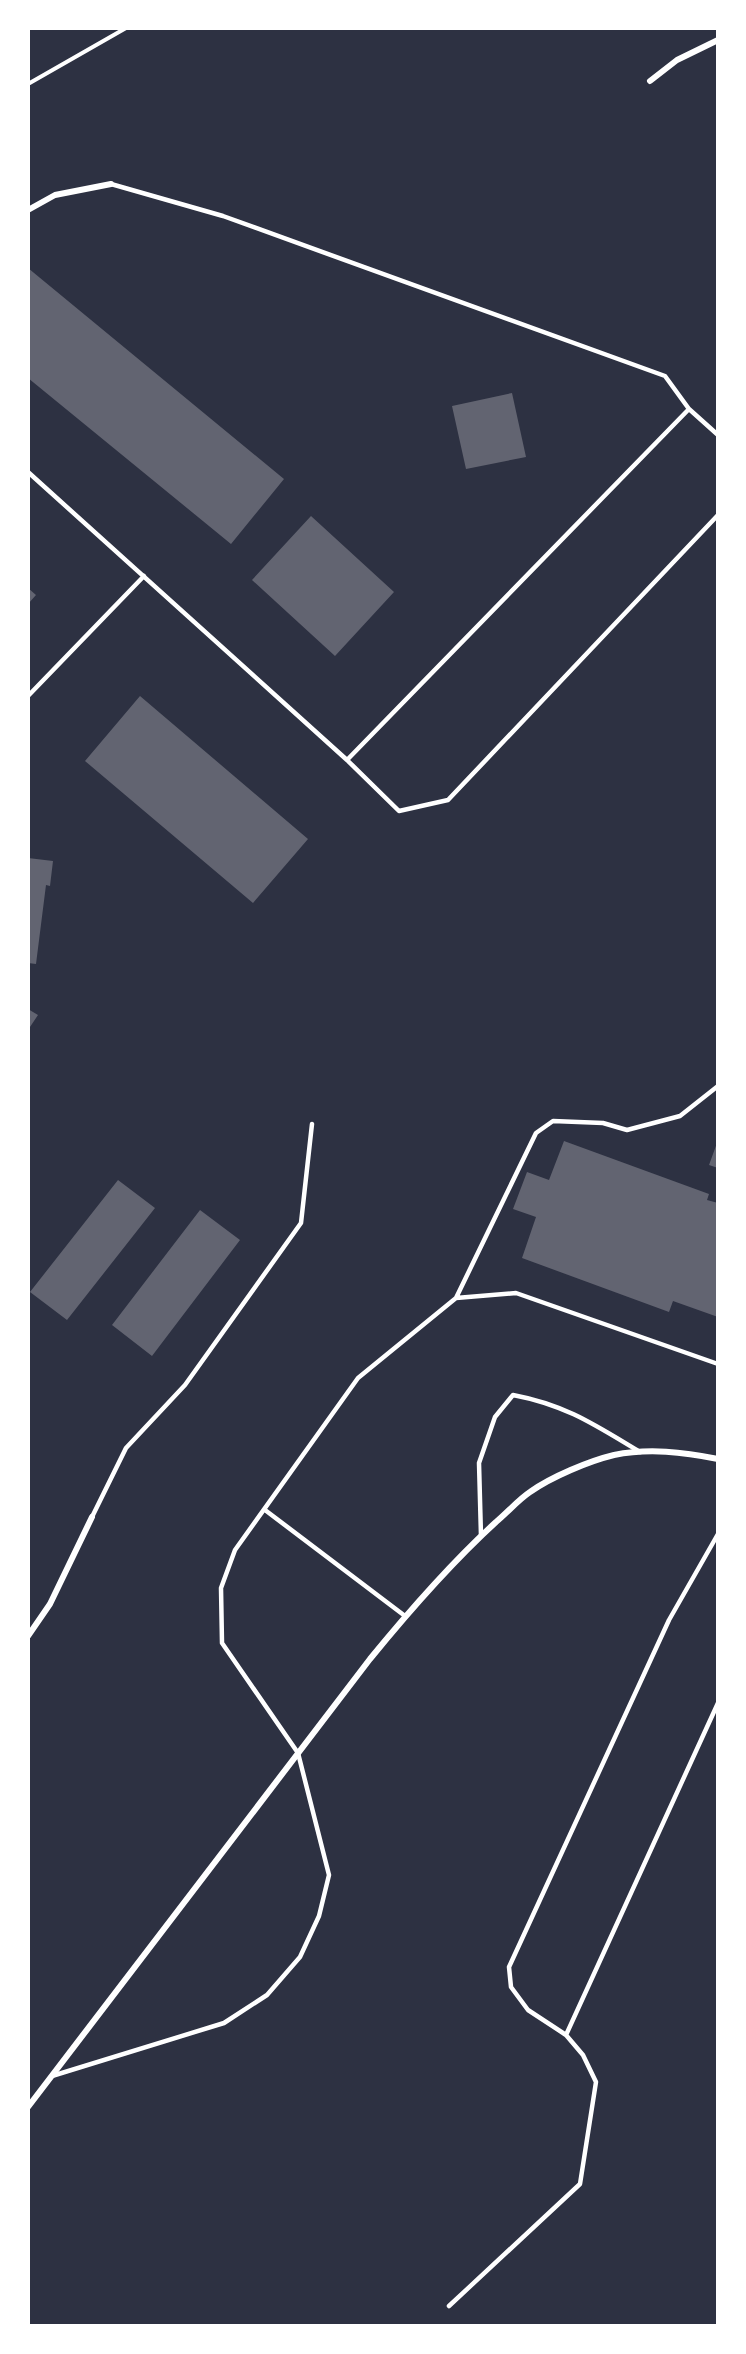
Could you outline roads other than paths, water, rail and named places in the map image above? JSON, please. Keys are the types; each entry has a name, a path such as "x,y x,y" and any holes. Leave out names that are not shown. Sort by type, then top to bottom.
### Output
{"street":[{"path":"650,81 677,60 717,40"},
{"path":"28,210 55,195 111,184"},
{"path":"28,2107 405,1616 429,1588 481,1536 530,1492 562,1474 612,1456 640,1452 678,1452 717,1459"},
{"path":"28,1636 51,1604 92,1517"}],"lane":[{"path":"111,184 223,216 665,376 689,409 717,435"},
{"path":"347,760 689,409"},
{"path":"28,472 347,760 399,811 448,800 717,515"},
{"path":"28,696 144,576"},
{"path":"52,2076 224,2022 267,1995 300,1957 319,1916 329,1875 298,1753 222,1643 221,1587 235,1550 358,1378 456,1298 536,1133 552,1121 603,1123 627,1130 680,1116 717,1086"},
{"path":"92,1517 126,1448 185,1385 302,1222 312,1124"},
{"path":"456,1298 516,1293 717,1364"},
{"path":"481,1536 478,1463 495,1417 513,1395 542,1401 574,1413 640,1452"},
{"path":"265,1510 405,1616"},
{"path":"449,2306 580,2184 596,2082 584,2055 566,2035 528,2010 512,1987 509,1967 669,1620 717,1534"},
{"path":"566,2035 717,1703"}]}
